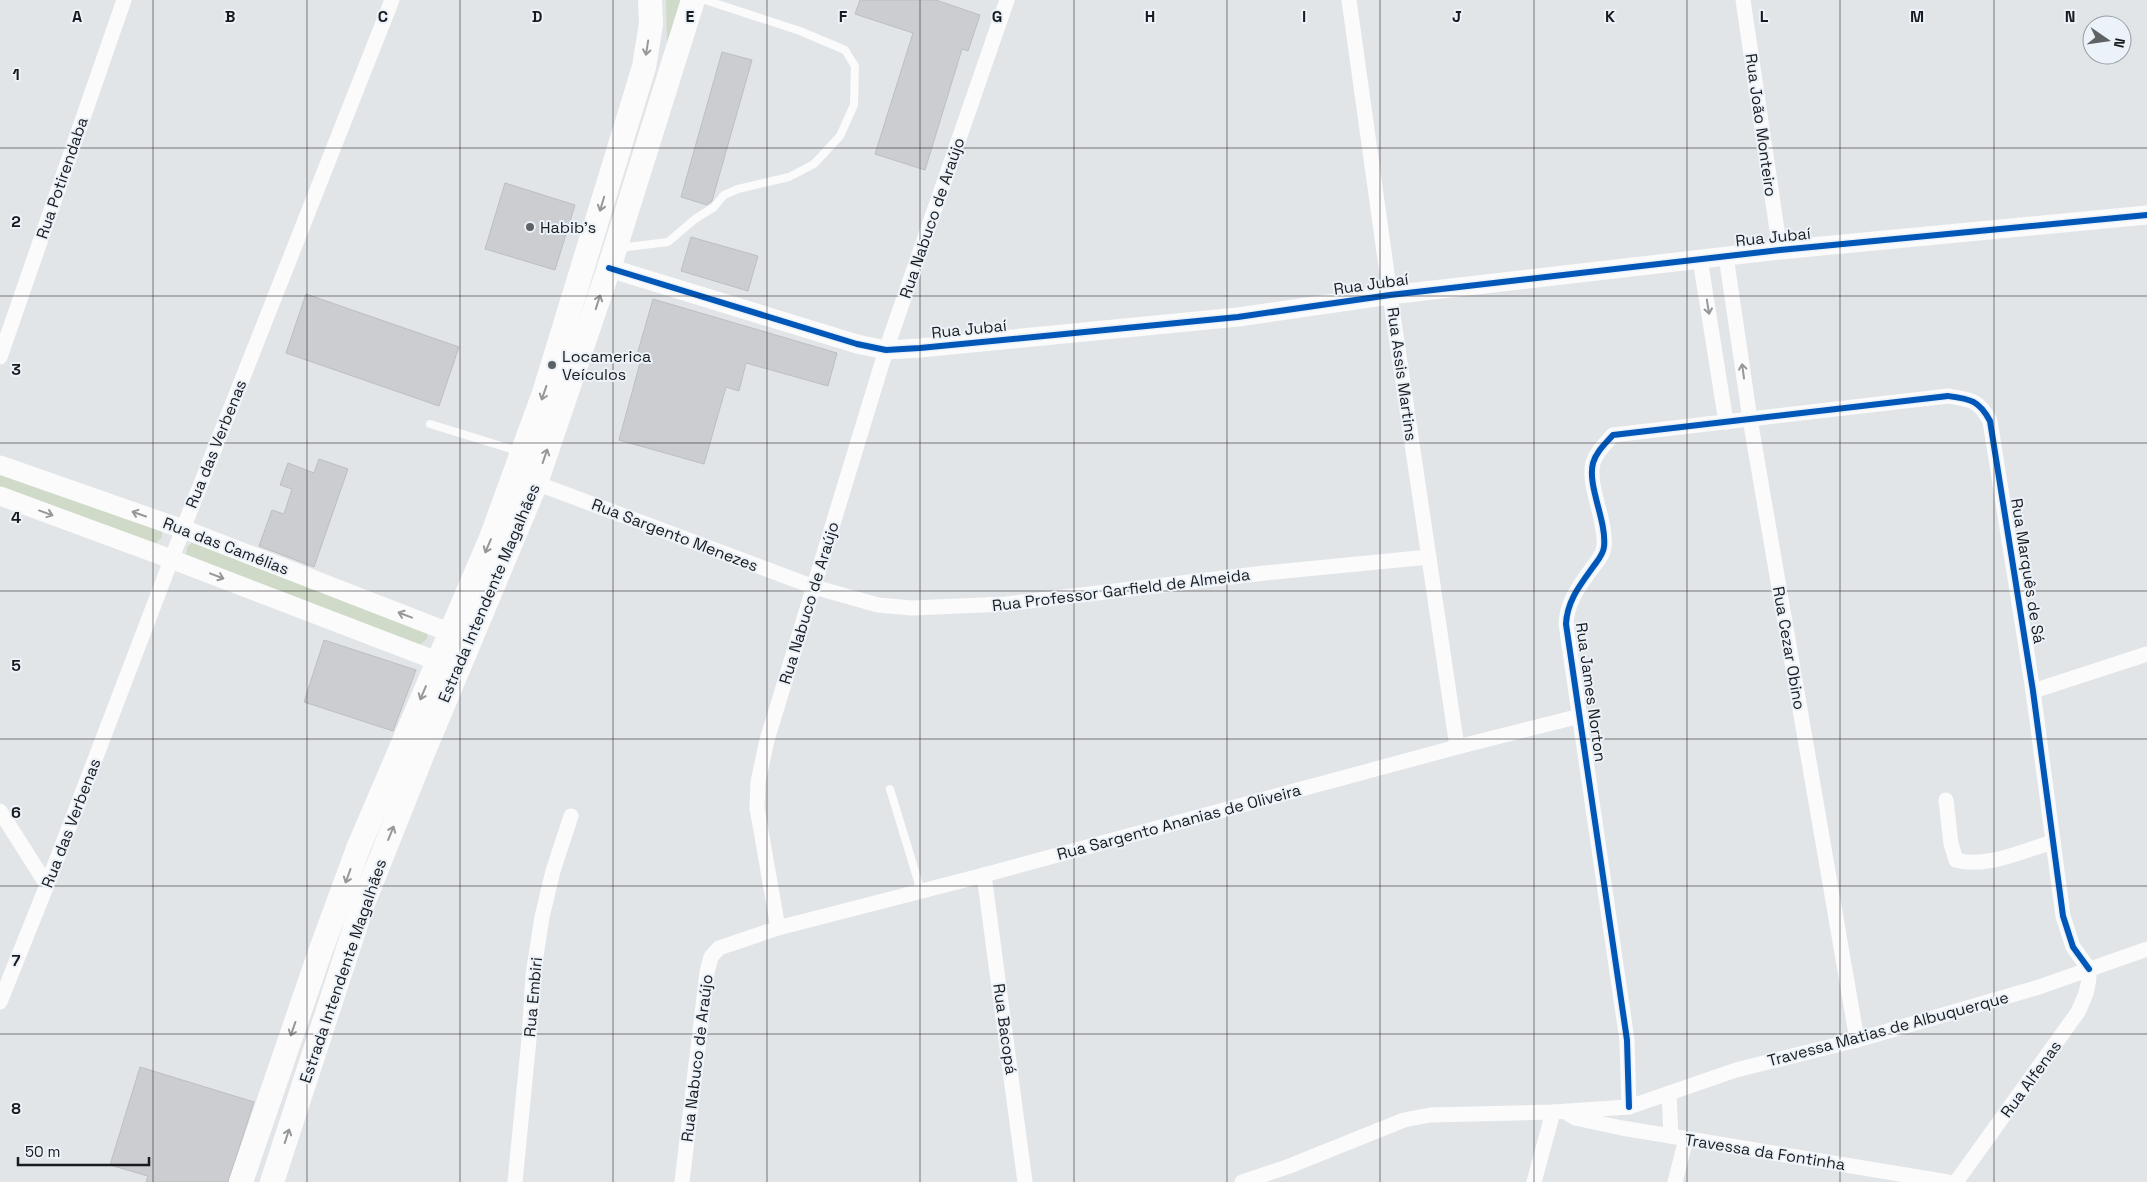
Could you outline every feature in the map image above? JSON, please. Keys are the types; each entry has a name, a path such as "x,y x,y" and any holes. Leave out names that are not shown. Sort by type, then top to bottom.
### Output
{"main road":[{"name":"Estrada Intendente Magalhães","path":"241,1182 318,955 359,846 491,538 544,393 644,67 651,24 650,0"},
{"name":"Estrada Intendente Magalhães","path":"272,1182 362,906 423,753 536,483 612,259 693,0"}],"street":[{"name":"Rua Potirendaba","path":"0,357 124,0"},
{"name":"Rua das Verbenas","path":"0,1002 47,885 182,529 392,0"},
{"name":"Rua Nabuco de Araújo","path":"682,1182 707,972 711,957 714,952 725,945 778,928 760,838 757,808 758,782 768,740 886,350 1007,0"},
{"name":"Rua Assis Martins","path":"1349,0 1390,295 1457,747"},
{"name":"Rua João Monteiro","path":"1743,0 1780,250"},
{"name":"Rua Jubaí","path":"612,259 815,332 886,350 1238,317 1390,295 1726,256 2147,215"},
{"name":"Rua Cezar Obino","path":"1726,256 1750,419 1857,1040"},
{"path":"1700,259 1726,422"},
{"name":"Rua Marquês de Sá","path":"1750,419 1948,396 1969,399 1984,410 1990,421 2033,691 2063,916 2073,947 2089,969"},
{"name":"Rua James Norton","path":"1629,1107 1626,1040 1566,614 1573,596 1602,554 1604,547 1602,522 1592,473 1597,454 1612,435 1750,419"},
{"name":"Rua das Camélias","path":"0,465 182,529 451,633"},
{"name":"Rua Sargento Menezes","path":"536,483 814,587"},
{"name":"Rua das Camélias","path":"0,496 437,661"},
{"name":"Rua Professor Garfield de Almeida","path":"814,587 878,605 912,608 952,607 1016,603 1265,573 1429,557"},
{"path":"2033,691 2147,654"},
{"name":"Rua Sargento Ananias de Oliveira","path":"778,928 1580,716"},
{"path":"1946,800 1951,844 1956,860 1966,863 1982,863 2053,842"},
{"path":"0,811 47,885"},
{"name":"Rua Embiri","path":"515,1182 533,976 542,917 553,871 571,816"},
{"name":"Rua Bacopá","path":"984,875 1025,1182"},
{"name":"Travessa Matias de Albuquerque","path":"1629,1107 1736,1070 1857,1040 2039,987 2147,949"},
{"name":"Rua Alfenas","path":"1956,1182 2078,1012 2088,992 2089,969"},
{"name":"Travessa da Fontinha","path":"1669,1093 1679,1138"},
{"name":"Travessa da Fontinha","path":"1242,1182 1288,1167 1404,1120 1430,1115 1629,1107"},
{"path":"1534,1182 1558,1111"},
{"name":"Travessa da Fontinha","path":"1558,1111 1575,1118 1679,1138 1948,1182"},
{"path":"1675,1182 1679,1138"}],"lane":[{"path":"612,259 668,242 695,219 714,207 724,195 738,189 789,178 814,164 840,136 854,105 854,66 845,50 800,30 705,0"},
{"path":"430,424 522,452"},
{"path":"890,789 921,891"}],"green space":[{"path":"666,0 682,0 667,45"},
{"path":"0,470 162,530 162,537 155,544 0,490"},
{"path":"192,542 428,631 427,639 418,646 186,555 187,547"}],"building":[{"path":"860,0 936,0 980,15 968,51 962,49 925,170 875,154 913,33 855,14"},
{"path":"722,52 752,60 712,201 707,205 681,197"},
{"name":"Habib's","path":"505,183 575,205 555,270 485,249"},
{"path":"691,237 758,256 748,291 681,271"},
{"path":"306,294 459,347 439,406 286,353"},
{"path":"653,299 837,353 828,386 746,363 739,391 726,387 704,464 619,440 640,363 635,362"},
{"path":"319,459 348,469 314,567 259,546 272,510 284,514 292,489 280,485 288,463 314,473"},
{"path":"324,640 416,670 393,731 304,702"},
{"path":"140,1067 254,1102 228,1182 146,1182 148,1176 110,1165"}],"cycle path":[{"path":"609,268 857,344 886,350 1238,317 1390,295 1780,250 2147,215"},
{"path":"1629,1107 1627,1040 1566,624 1569,608 1575,594 1600,557 1604,547 1603,526 1592,472 1596,455 1613,435 1948,396 1968,400 1982,409 1990,421 2033,691 2063,916 2073,947 2089,969"}],"place":[{"name":"Habib's","path":"530,227"},
{"name":"Locamerica Veículos","path":"552,365"}]}
